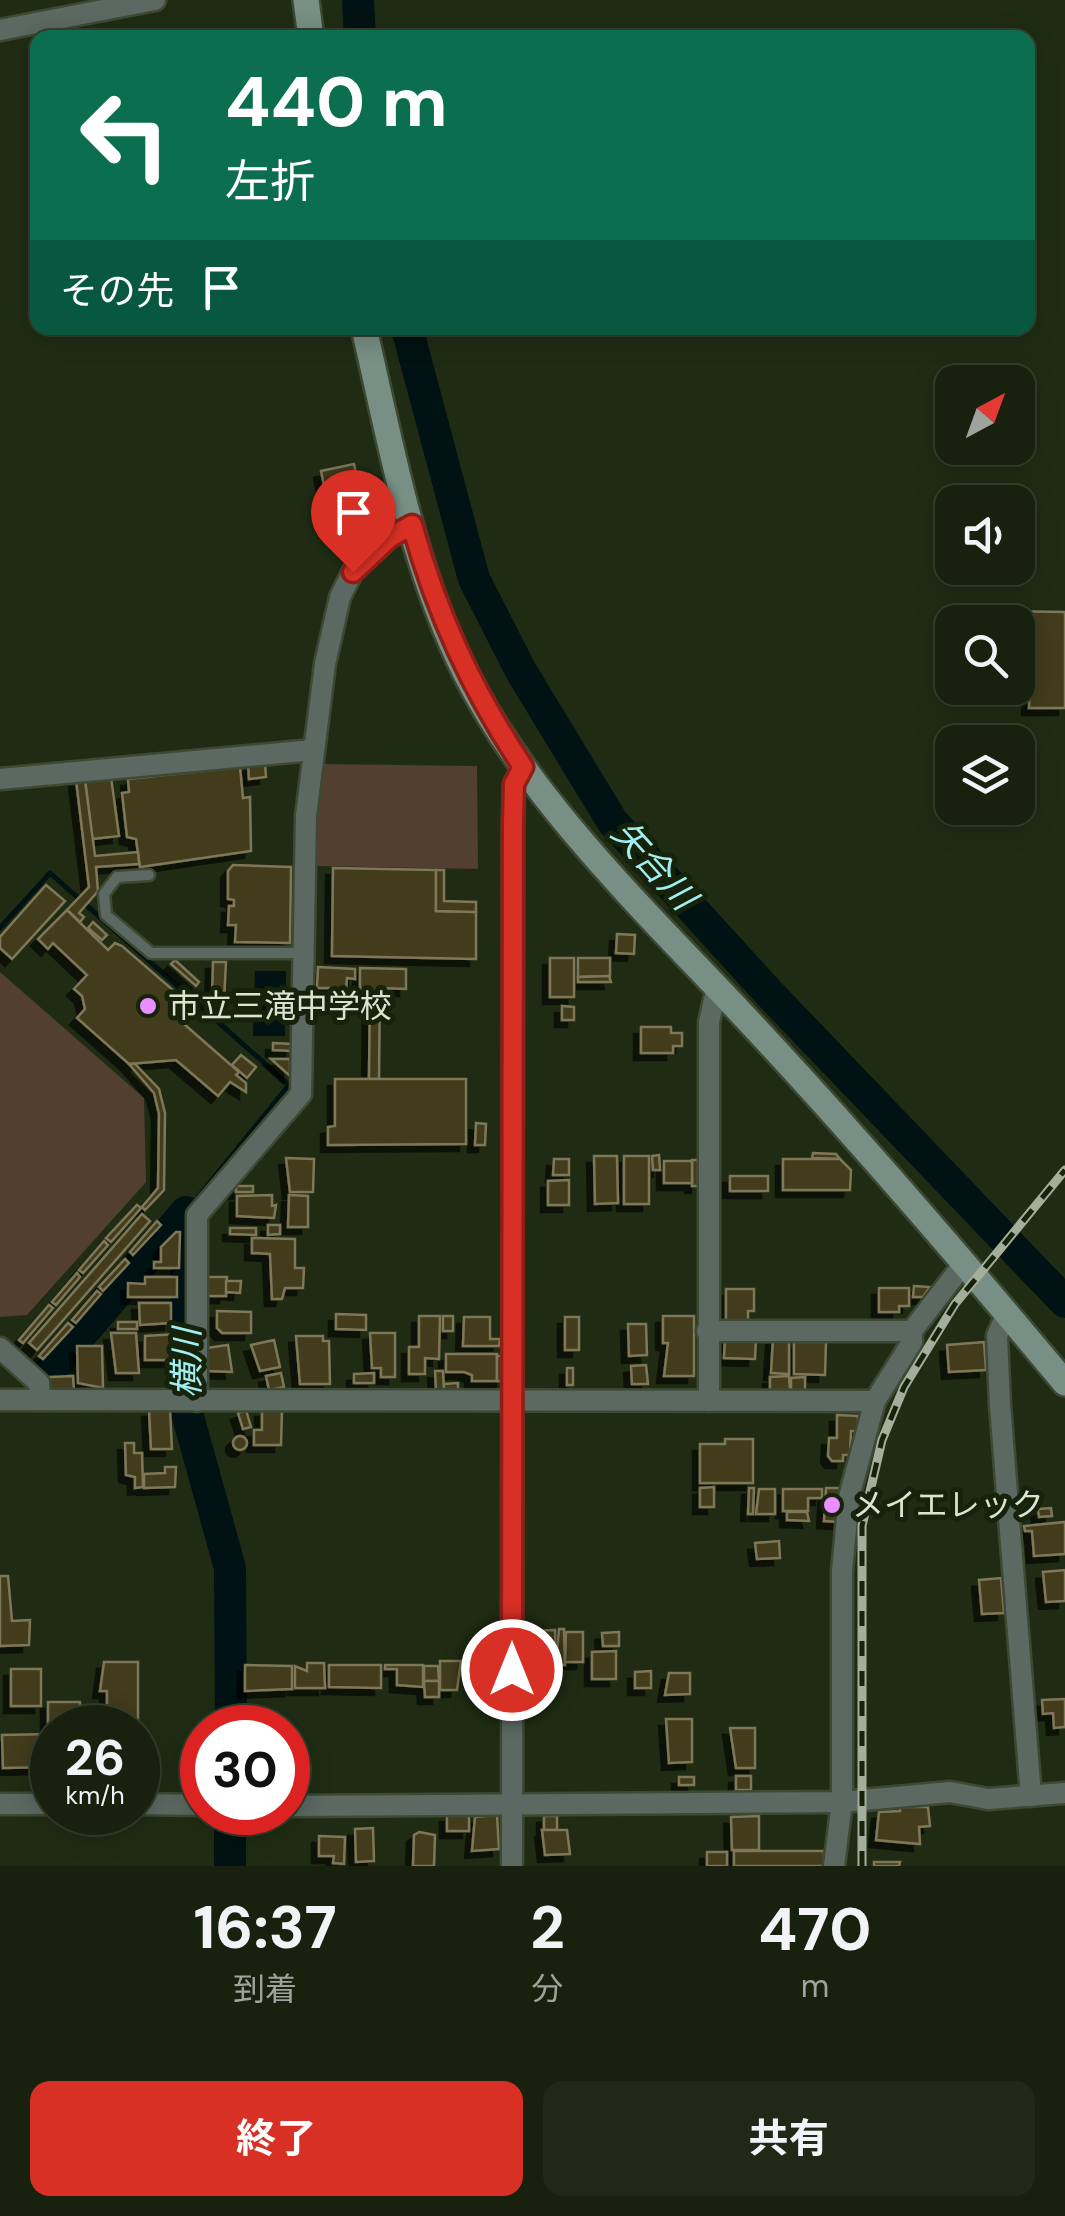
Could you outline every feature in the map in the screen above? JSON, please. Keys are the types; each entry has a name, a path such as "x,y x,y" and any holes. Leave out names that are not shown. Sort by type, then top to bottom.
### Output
{"street":[{"path":"0,30 106,5 155,0"},
{"path":"306,0 310,30"},
{"path":"366,335 412,525 446,630 467,676 523,767 964,1262 1065,1383"},
{"path":"192,1401 197,1215 301,1094 306,816 326,664 346,584 370,554 412,525"},
{"path":"0,779 313,750"},
{"path":"512,1866 513,822 514,784 523,767"},
{"path":"709,1401 709,1022 717,986"},
{"path":"834,1866 842,1802 842,1572 849,1497 876,1401 912,1342 912,1331 964,1262"},
{"path":"1007,1313 997,1336 1000,1405 1031,1796"},
{"path":"707,1331 912,1331"},
{"path":"0,1348 39,1382 40,1400"},
{"path":"0,1400 876,1401"},
{"path":"310,1806 842,1802 950,1792 988,1799 1065,1792"},
{"path":"0,1804 30,1804"}],"lane":[{"path":"149,875 117,877 104,894 106,915 151,953 304,953"}],"shaded area":[{"path":"324,764 477,766 478,869 317,866 316,811"},
{"path":"255,971 286,971 285,1036 253,1036"},
{"path":"0,972 144,1098 146,1182 27,1315 0,1317"}],"building":[{"path":"354,464 366,521 333,528 321,471"},
{"path":"1035,612 1065,612 1065,708 1029,708 1035,705"},
{"path":"265,763 266,777 249,779 248,765"},
{"path":"240,767 243,798 250,797 251,851 140,867 136,839 127,837 122,793 129,792 128,779"},
{"path":"111,777 119,836 92,839 85,780"},
{"path":"76,780 85,780 95,856 138,852 139,864 96,867 98,891 79,913 84,917 80,922 67,910 89,887"},
{"path":"233,865 291,867 290,943 235,942 236,925 228,925 229,906 234,906 234,900 228,899 228,871"},
{"path":"333,868 436,870 436,911 476,912 476,959 332,956"},
{"path":"436,870 444,870 444,901 476,902 476,912 436,911"},
{"path":"46,885 65,901 12,959 0,948 0,937"},
{"path":"67,910 108,950 115,943 122,946 196,1010 184,1024 239,1072 236,1075 246,1083 246,1092 230,1082 218,1096 176,1060 129,1064 77,1018 85,1009 82,996 74,989 87,975 53,943 48,949 38,939"},
{"path":"93,922 107,935 102,940 88,928"},
{"path":"617,934 635,935 634,954 616,953"},
{"path":"550,958 574,958 574,997 550,997"},
{"path":"578,958 610,958 610,976 578,977"},
{"path":"175,960 199,982 196,986 171,964"},
{"path":"213,962 226,962 224,1001 212,1001"},
{"path":"318,967 355,969 355,979 347,978 346,990 340,990 340,1005 329,1005 330,988 317,988"},
{"path":"360,968 406,969 406,989 380,988 379,1079 369,1079 370,988 360,989"},
{"path":"609,976 611,982 578,982 578,977"},
{"path":"562,1006 574,1007 574,1020 562,1020"},
{"path":"641,1027 671,1027 671,1033 682,1033 682,1046 673,1046 673,1053 641,1053"},
{"path":"273,1043 292,1044 292,1051 273,1050"},
{"path":"241,1055 256,1067 247,1078 232,1065"},
{"path":"271,1059 290,1059 290,1076"},
{"path":"129,1064 135,1064 159,1089 165,1113 164,1190 145,1210 142,1207 158,1188 159,1114 154,1093"},
{"path":"335,1079 466,1079 466,1144 328,1145 328,1127 335,1126"},
{"path":"476,1123 486,1124 485,1145 475,1145"},
{"path":"813,1153 836,1154 840,1159 812,1158"},
{"path":"659,1155 660,1170 653,1170 652,1156"},
{"path":"594,1156 617,1156 618,1203 595,1204"},
{"path":"624,1156 649,1156 649,1204 624,1204"},
{"path":"286,1158 314,1159 313,1192 290,1192"},
{"path":"554,1159 569,1159 569,1175 553,1175"},
{"path":"783,1159 840,1159 851,1170 850,1190 783,1190"},
{"path":"692,1160 698,1160 698,1186 692,1186"},
{"path":"664,1161 692,1161 692,1183 664,1183"},
{"path":"730,1176 768,1176 768,1191 730,1191"},
{"path":"569,1180 569,1205 548,1205 548,1181"},
{"path":"236,1186 253,1186 253,1192 236,1192"},
{"path":"272,1195 272,1206 276,1205 274,1218 237,1216 237,1196"},
{"path":"289,1195 308,1196 308,1227 288,1227"},
{"path":"137,1205 141,1208 111,1242 106,1238"},
{"path":"142,1214 150,1221 37,1350 29,1343"},
{"path":"157,1221 161,1225 133,1255 130,1252"},
{"path":"268,1225 280,1225 280,1234 268,1235"},
{"path":"230,1228 256,1228 256,1235 230,1234"},
{"path":"180,1232 179,1268 154,1268 154,1262 161,1262 161,1247"},
{"path":"252,1238 295,1239 295,1268 304,1268 303,1288 285,1288 282,1299 272,1299 270,1254 252,1253"},
{"path":"104,1241 108,1245 83,1273 79,1270"},
{"path":"125,1259 129,1263 103,1291 99,1287"},
{"path":"77,1273 80,1277 56,1305 52,1302"},
{"path":"145,1277 177,1277 177,1297 128,1297 128,1283 145,1284"},
{"path":"207,1277 227,1277 226,1296 206,1296"},
{"path":"226,1281 241,1281 240,1293 226,1292"},
{"path":"914,1286 930,1287 923,1297 913,1297"},
{"path":"879,1288 909,1288 909,1306 899,1306 899,1312 879,1312"},
{"path":"726,1289 754,1289 754,1311 748,1311 748,1324 726,1325"},
{"path":"97,1291 101,1294 76,1323 72,1320"},
{"path":"139,1303 171,1303 171,1323 140,1325"},
{"path":"49,1305 53,1308 23,1343 19,1340"},
{"path":"217,1311 251,1312 251,1333 222,1333 217,1328"},
{"path":"336,1314 366,1315 366,1330 336,1329"},
{"path":"419,1316 440,1316 439,1359 425,1358 425,1374 409,1374 409,1347 419,1347"},
{"path":"443,1316 453,1316 453,1331 443,1331"},
{"path":"663,1316 694,1316 694,1376 664,1376 668,1343 663,1343"},
{"path":"464,1317 490,1317 490,1339 500,1339 499,1346 463,1346"},
{"path":"565,1317 579,1317 579,1350 565,1350"},
{"path":"118,1322 137,1322 137,1329 118,1329"},
{"path":"68,1323 73,1327 43,1359 39,1356"},
{"path":"628,1324 646,1324 647,1355 629,1356"},
{"path":"111,1333 136,1333 139,1373 116,1373"},
{"path":"370,1333 395,1333 395,1377 381,1377 381,1368 372,1368"},
{"path":"177,1334 177,1360 145,1360 145,1336"},
{"path":"296,1336 323,1336 323,1341 329,1341 330,1384 300,1384"},
{"path":"725,1337 756,1338 755,1359 724,1358"},
{"path":"773,1338 789,1338 789,1374 771,1373"},
{"path":"274,1340 280,1367 260,1371 251,1345"},
{"path":"794,1342 826,1342 825,1375 794,1374"},
{"path":"984,1342 986,1370 949,1372 947,1345"},
{"path":"228,1345 232,1372 208,1371 206,1348"},
{"path":"77,1346 102,1346 103,1388 78,1383"},
{"path":"446,1354 497,1354 497,1381 472,1381 472,1375 464,1372 446,1372"},
{"path":"497,1356 503,1356 503,1381 497,1381"},
{"path":"646,1365 648,1384 632,1384 631,1366"},
{"path":"567,1368 573,1368 573,1385 567,1385"},
{"path":"435,1371 443,1371 444,1389 436,1390"},
{"path":"281,1373 284,1387 269,1390 266,1376"},
{"path":"374,1373 374,1383 354,1383 354,1374"},
{"path":"73,1376 74,1391 49,1392 49,1377"},
{"path":"789,1376 790,1391 770,1391 770,1377"},
{"path":"805,1377 805,1391 791,1391 791,1378"},
{"path":"458,1383 458,1390 444,1391 444,1384"},
{"path":"170,1409 172,1449 151,1449 149,1410"},
{"path":"246,1410 251,1427 243,1429 238,1413"},
{"path":"262,1410 282,1410 281,1445 254,1445 254,1430 262,1430"},
{"path":"837,1415 858,1416 858,1431 851,1431 850,1455 843,1455 843,1461 832,1461 828,1456 829,1438 837,1438"},
{"path":"240,1436 247,1443 240,1450 233,1443"},
{"path":"725,1439 753,1439 753,1483 700,1483 700,1444 725,1444"},
{"path":"125,1443 134,1443 134,1453 142,1453 143,1487 135,1488 135,1477 126,1475"},
{"path":"165,1467 176,1467 175,1487 144,1488 144,1474 165,1473"},
{"path":"714,1487 714,1507 700,1507 700,1488"},
{"path":"749,1488 754,1488 753,1514 748,1514"},
{"name":"メイエレック","path":"826,1488 841,1488 839,1522 824,1521"},
{"path":"759,1489 775,1489 775,1514 756,1514"},
{"path":"783,1489 822,1489 822,1498 808,1498 808,1511 783,1511"},
{"path":"1051,1508 1052,1516 1039,1517 1038,1509"},
{"path":"787,1512 807,1512 809,1521 787,1520"},
{"path":"1065,1522 1065,1554 1034,1556 1032,1531 1025,1531 1024,1526"},
{"path":"779,1541 780,1558 757,1559 755,1543"},
{"path":"1065,1570 1065,1601 1046,1602 1043,1572"},
{"path":"0,1576 8,1576 12,1621 30,1620 29,1645 0,1646"},
{"path":"1001,1578 1004,1613 982,1614 979,1580"},
{"path":"559,1629 564,1629 565,1665 556,1665"},
{"path":"555,1630 556,1666 530,1667 526,1631"},
{"path":"566,1632 583,1632 583,1662 565,1662"},
{"path":"619,1632 619,1646 603,1646 602,1633"},
{"path":"616,1651 616,1679 592,1679 592,1652"},
{"path":"440,1661 461,1661 457,1690 440,1690"},
{"path":"104,1662 138,1662 138,1705 107,1705 107,1691 100,1691"},
{"path":"307,1663 324,1663 325,1688 295,1688 295,1666 307,1671"},
{"path":"245,1665 292,1666 292,1689 245,1691"},
{"path":"329,1665 381,1665 381,1688 329,1687"},
{"path":"385,1665 423,1665 423,1687 397,1685 397,1669 385,1669"},
{"path":"424,1666 438,1666 439,1681 424,1681"},
{"path":"11,1669 41,1669 41,1705 11,1706"},
{"path":"651,1671 651,1688 635,1688 635,1672"},
{"path":"669,1673 690,1673 690,1694 665,1695"},
{"path":"424,1681 439,1681 439,1697 425,1697"},
{"path":"1065,1699 1065,1727 1054,1728 1053,1713 1043,1714 1042,1700"},
{"path":"48,1702 80,1702 80,1705"},
{"path":"666,1719 692,1719 692,1762 669,1763"},
{"path":"730,1728 755,1728 755,1768 736,1768"},
{"path":"30,1734 30,1767 3,1768 2,1735"},
{"path":"736,1776 751,1776 751,1790 736,1790"},
{"path":"679,1777 694,1777 694,1785 679,1785"},
{"path":"900,1807 928,1807 930,1826 919,1827 920,1844 876,1840 879,1812 900,1811"},
{"path":"447,1815 469,1816 469,1831 447,1831"},
{"path":"497,1815 499,1849 472,1851 475,1817"},
{"path":"544,1816 557,1816 557,1830 544,1830"},
{"path":"759,1816 759,1850 732,1850 731,1817"},
{"path":"373,1828 374,1861 356,1862 355,1829"},
{"path":"542,1830 567,1830 570,1854 545,1855"},
{"path":"414,1835 435,1835 434,1866 413,1866"},
{"path":"319,1836 345,1837 344,1864 333,1863 334,1856 319,1856"},
{"path":"734,1851 824,1851 824,1866 734,1866"},
{"path":"707,1852 727,1852 727,1866 707,1866"},
{"path":"874,1862 900,1862 899,1866 874,1866"}],"waterway":[{"name":"矢合川","path":"358,0 360,30"},
{"name":"矢合川","path":"409,335 474,579 521,671 612,821 769,993 1065,1302"},
{"path":"0,928 50,873 289,1085 186,1212"},
{"name":"横川","path":"44,1378 186,1212 187,1413 230,1568 231,1705"},
{"name":"横川","path":"230,1835 230,1866"}],"railway":[{"path":"862,1866 862,1526 882,1440 904,1387 955,1304 1065,1170"}],"place":[{"name":"市立三滝中学校","path":"148,1006"},
{"name":"メイエレック","path":"832,1505"}],"route":[{"path":"353,572 390,537 412,525 428,582 467,676 523,767 514,784 513,822 512,1670"}]}
